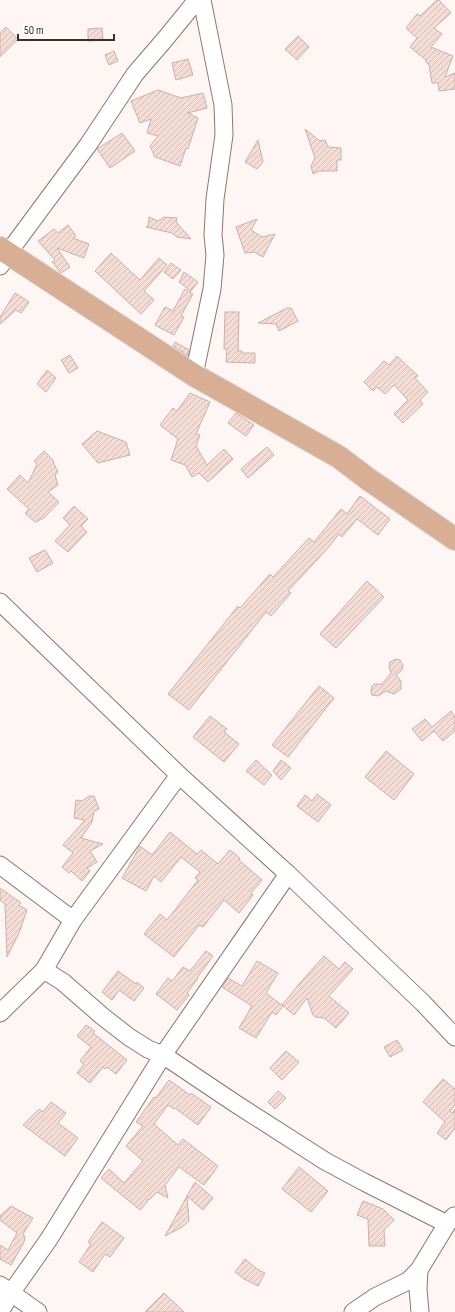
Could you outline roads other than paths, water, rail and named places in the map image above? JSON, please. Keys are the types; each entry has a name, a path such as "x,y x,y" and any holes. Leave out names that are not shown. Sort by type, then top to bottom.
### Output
{"main road":[{"path":"2,256 194,375 338,457 455,539"}],"street":[{"path":"2,256 88,146 135,74 197,0"},
{"path":"194,375 212,289 215,255 213,235 215,199 224,135 223,105 202,0"},
{"path":"0,602 179,776 288,874 423,1003 455,1037"},
{"path":"0,1013 44,970 73,920 179,776"},
{"path":"0,865 73,920"},
{"path":"0,1312 6,1289 49,1239 163,1055 288,874"},
{"path":"44,970 63,982 129,1037 163,1055 325,1161 364,1182 451,1219 419,1270 408,1281 375,1297 353,1312"},
{"path":"419,1270 418,1289 420,1312"},
{"path":"6,1289 38,1312"}]}
